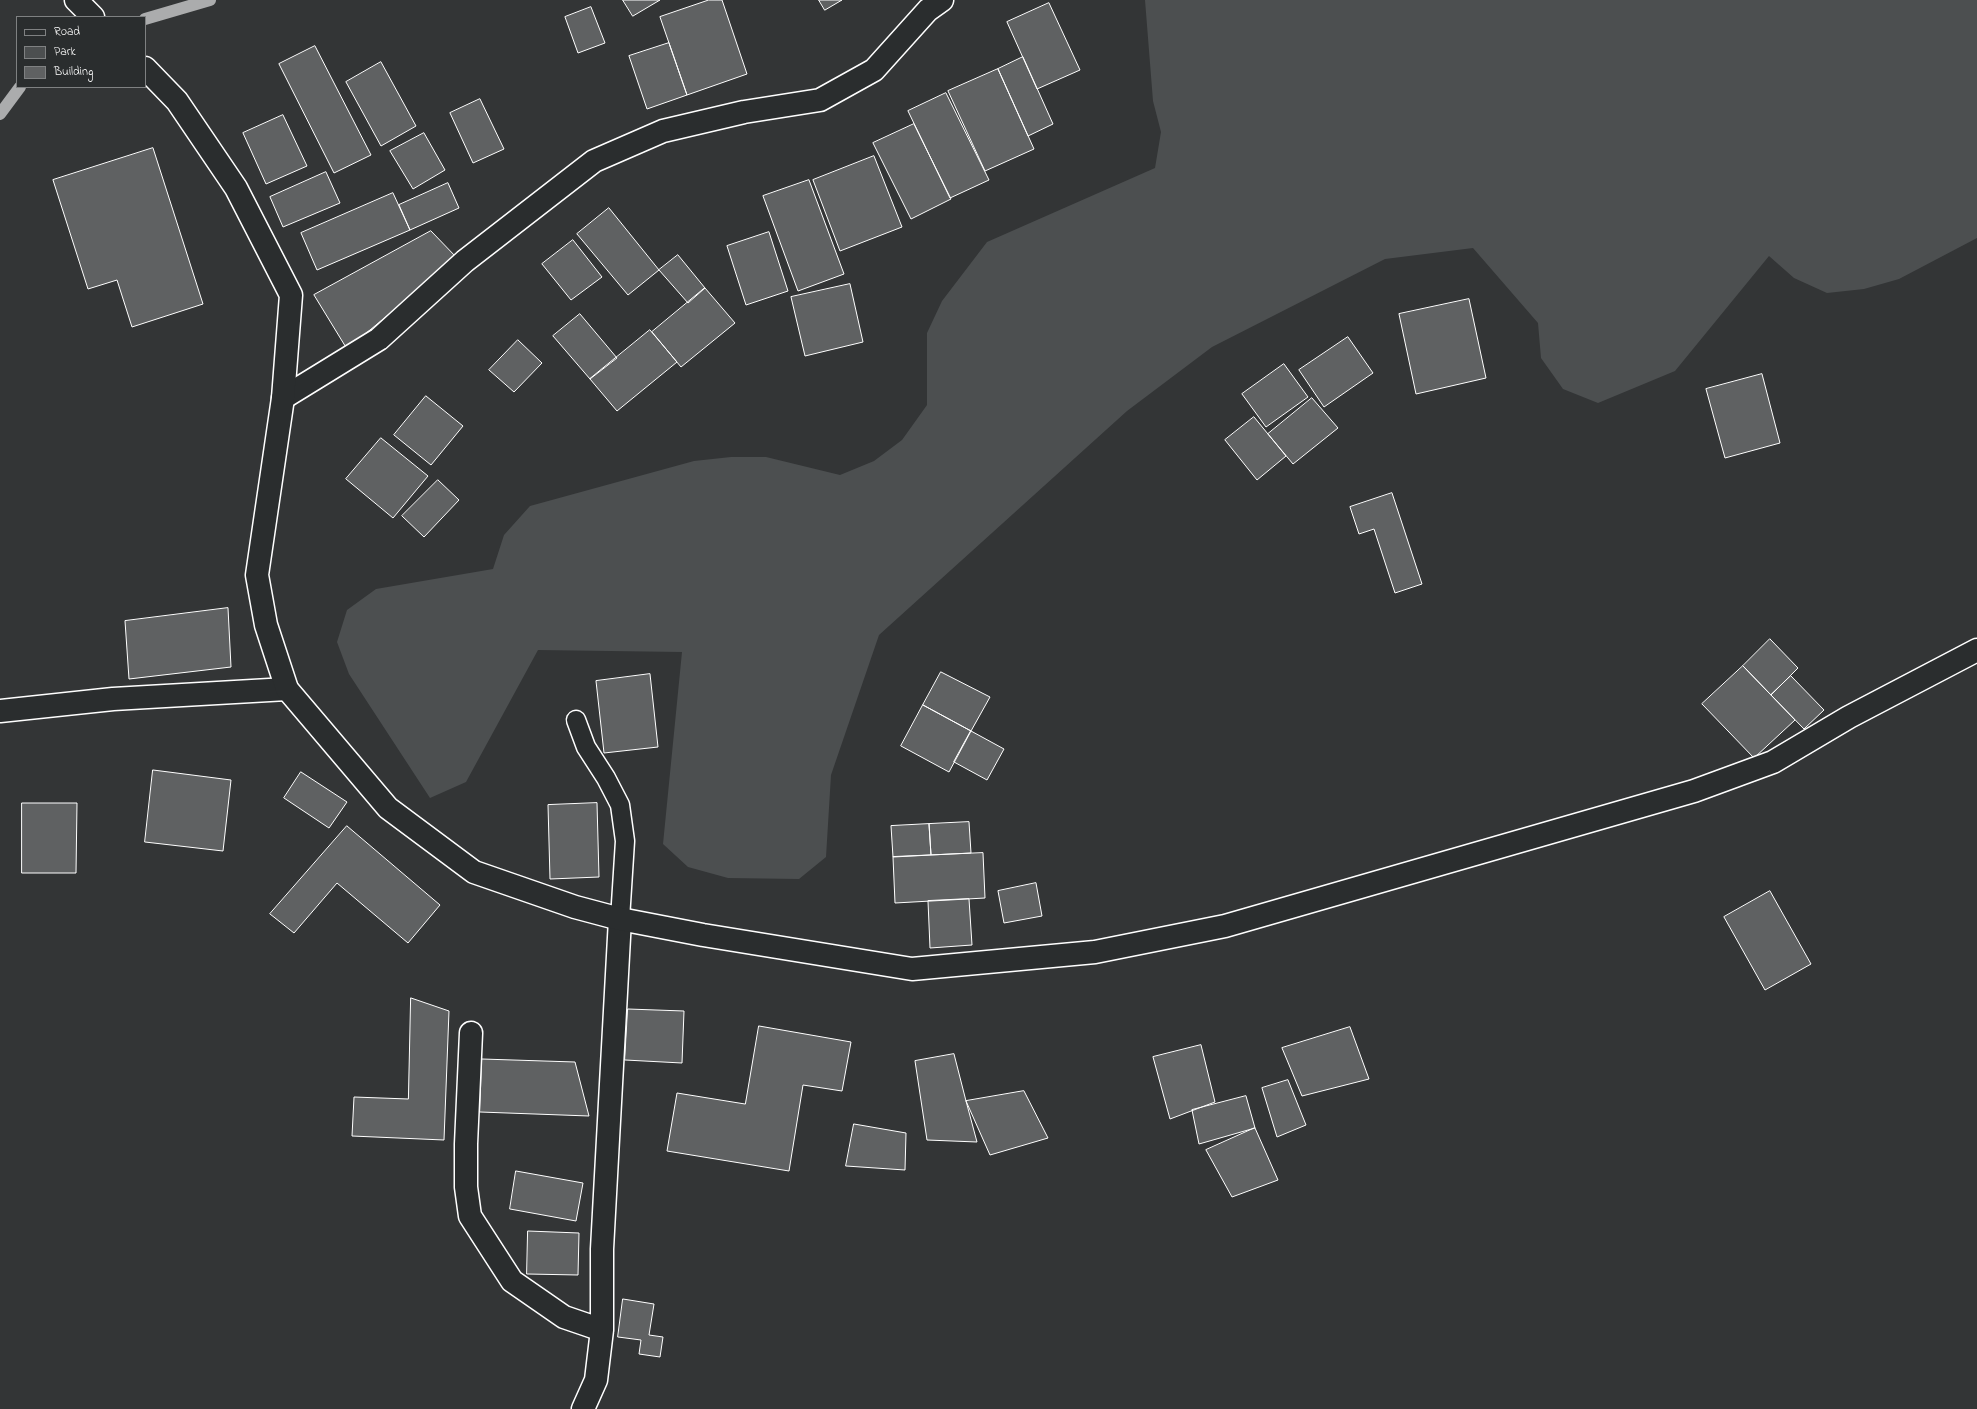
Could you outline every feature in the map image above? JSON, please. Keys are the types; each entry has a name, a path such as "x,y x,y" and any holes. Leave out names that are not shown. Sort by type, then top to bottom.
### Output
{"main road":[{"path":"76,0 92,16"},
{"path":"283,398 378,339 465,261 594,161 663,131 744,112 820,100 874,70 928,10 942,0"},
{"path":"146,69 178,101 236,188 291,295 283,398 257,575 266,625 287,689 388,808 474,872 575,907 620,919 703,935 912,969 1102,950 1224,926 1694,791 1773,762 1849,716 1977,650"},
{"path":"0,711 113,699 287,689"},
{"path":"583,1409 596,1380 602,1330 602,1249 620,919"},
{"path":"471,1033 466,1144 466,1187 470,1216 512,1282 564,1317 602,1330"}],"lane":[{"path":"576,720 586,747 606,778 620,805 626,842 620,919"}],"green space":[{"path":"1145,0 1977,0 1977,238 1899,279 1864,289 1827,293 1794,278 1769,256 1675,371 1598,403 1563,389 1541,358 1538,323 1473,248 1385,259 1212,347 1127,411 879,635 831,775 826,857 799,879 728,878 688,867 663,844 682,652 538,650 466,782 430,798 349,674 337,642 347,610 376,589 493,569 504,535 530,506 694,461 731,457 766,457 840,475 874,461 902,440 927,405 927,333 942,301 987,242 1155,168 1161,132 1153,101"}],"building":[{"path":"623,0 660,0 633,16"},
{"path":"709,0 722,0 747,74 687,95 660,17"},
{"path":"819,0 842,0 825,10"},
{"path":"1049,3 1080,70 1037,89 1007,22"},
{"path":"591,7 605,43 578,53 565,17"},
{"path":"669,43 687,95 647,109 629,56"},
{"path":"315,46 371,155 334,173 279,64"},
{"path":"1023,57 1053,124 1028,136 998,69"},
{"path":"381,62 416,126 381,146 346,82"},
{"path":"998,69 1034,149 985,171 948,91"},
{"path":"946,93 989,180 950,198 908,111"},
{"path":"480,99 504,149 473,163 450,113"},
{"path":"283,115 307,166 266,184 243,133"},
{"path":"914,124 951,199 911,219 873,143"},
{"path":"424,133 445,170 413,189 390,151"},
{"path":"153,148 203,304 132,327 117,280 88,289 53,180"},
{"path":"874,156 902,227 840,251 813,180"},
{"path":"326,172 340,203 283,227 270,197"},
{"path":"809,180 844,274 798,291 763,196"},
{"path":"448,183 459,208 410,230 399,205"},
{"path":"393,193 410,230 317,270 301,233"},
{"path":"609,208 659,270 628,295 577,234"},
{"path":"431,231 457,258 347,349 314,295"},
{"path":"769,232 788,291 746,305 727,246"},
{"path":"573,240 602,277 571,300 542,264"},
{"path":"678,255 705,288 688,303 659,270"},
{"path":"850,284 863,342 805,356 791,297"},
{"path":"705,288 735,323 681,367 652,332"},
{"path":"1469,299 1486,378 1416,394 1399,314"},
{"path":"580,314 617,358 590,379 553,336"},
{"path":"650,330 677,362 617,411 590,379"},
{"path":"1348,337 1373,373 1324,407 1299,370"},
{"path":"518,340 542,363 514,392 489,370"},
{"path":"1284,364 1308,397 1266,427 1242,394"},
{"path":"1762,374 1780,443 1725,458 1706,389"},
{"path":"426,396 463,426 431,465 394,435"},
{"path":"1312,398 1338,428 1293,464 1268,434"},
{"path":"1254,417 1286,456 1257,480 1225,440"},
{"path":"381,438 428,476 393,518 346,479"},
{"path":"438,480 459,500 424,537 402,516"},
{"path":"1392,493 1422,584 1395,593 1374,529 1359,534 1350,507"},
{"path":"228,608 231,667 129,679 125,621"},
{"path":"1770,639 1798,668 1771,695 1743,666"},
{"path":"1743,666 1795,720 1754,758 1702,704"},
{"path":"941,672 990,697 971,731 923,705"},
{"path":"650,674 658,747 604,753 596,681"},
{"path":"1791,676 1824,710 1804,729 1771,695"},
{"path":"923,705 971,731 949,772 901,746"},
{"path":"971,731 1004,749 987,780 954,762"},
{"path":"153,770 231,780 223,851 145,842"},
{"path":"301,772 347,802 329,828 284,798"},
{"path":"22,803 77,803 76,873 22,873"},
{"path":"597,803 599,877 550,879 548,805"},
{"path":"969,822 971,853 931,855 929,824"},
{"path":"929,824 931,855 893,857 891,826"},
{"path":"347,826 440,905 408,943 337,883 294,933 270,914"},
{"path":"983,853 985,898 895,903 893,857"},
{"path":"1036,883 1042,916 1004,923 998,891"},
{"path":"1770,891 1811,964 1765,990 1724,917"},
{"path":"969,899 972,945 930,948 928,901"},
{"path":"411,998 449,1011 444,1140 352,1136 354,1097 408,1099"},
{"path":"628,1009 684,1011 682,1063 625,1060"},
{"path":"759,1026 851,1042 842,1091 803,1085 789,1171 667,1151 677,1093 745,1104"},
{"path":"1350,1027 1369,1079 1302,1096 1282,1048"},
{"path":"1201,1045 1215,1102 1170,1119 1153,1057"},
{"path":"954,1054 977,1142 927,1140 915,1061"},
{"path":"482,1059 575,1062 589,1116 480,1112"},
{"path":"1288,1080 1306,1125 1277,1137 1262,1088"},
{"path":"1024,1091 1048,1138 990,1155 966,1101"},
{"path":"1246,1096 1255,1128 1199,1144 1192,1110"},
{"path":"854,1124 906,1133 905,1170 846,1166"},
{"path":"1255,1128 1278,1180 1232,1197 1206,1150"},
{"path":"516,1171 583,1183 576,1221 510,1209"},
{"path":"528,1231 579,1233 578,1275 527,1274"},
{"path":"623,1299 654,1304 649,1335 663,1337 660,1357 639,1354 641,1340 618,1337"}],"waterway":[{"path":"146,19 210,0"},
{"path":"0,114 19,88"}]}
